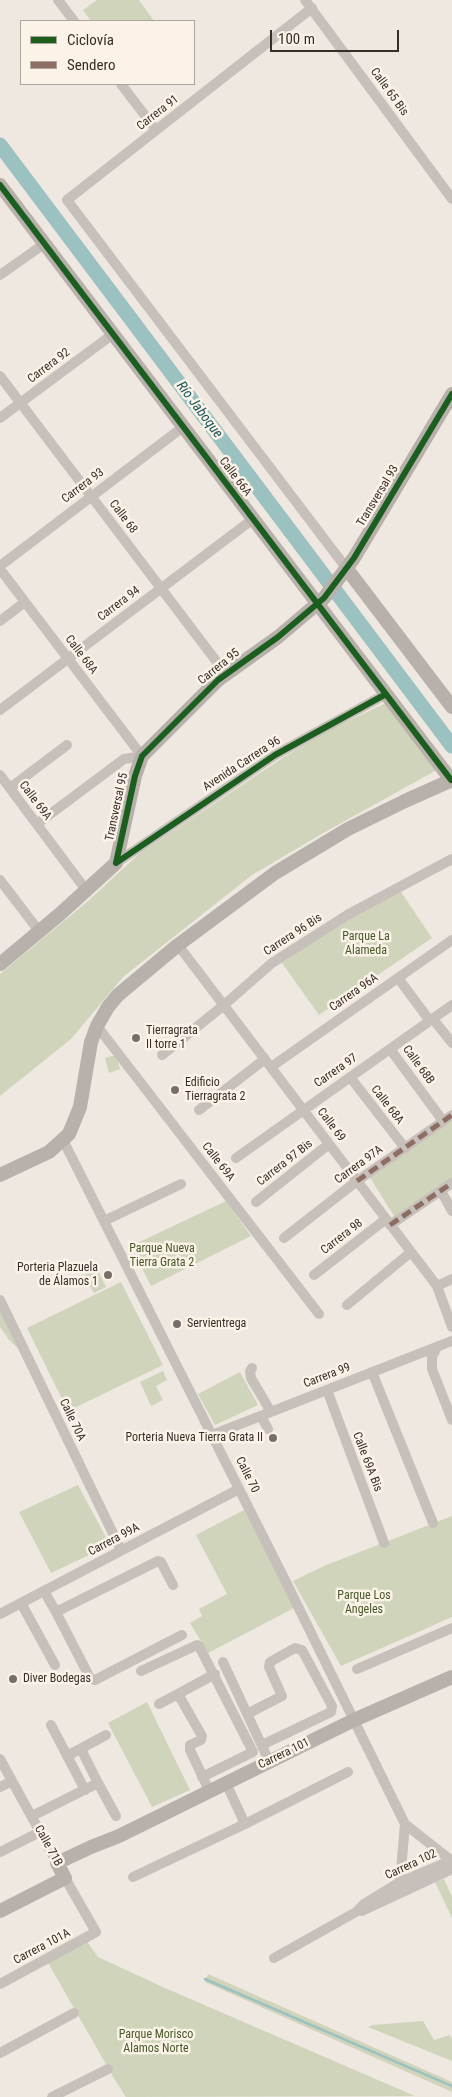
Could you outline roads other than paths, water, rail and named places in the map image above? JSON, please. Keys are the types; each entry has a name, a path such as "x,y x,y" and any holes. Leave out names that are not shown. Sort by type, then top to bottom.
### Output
{"street":[{"path":"58,0 73,20"},
{"name":"Carrera 91","path":"309,4 156,130 67,200 347,569"},
{"name":"Calle 65 Bis","path":"309,4 452,199"},
{"path":"122,85 156,130"},
{"name":"Calle 66A","path":"0,185 253,519 321,601 386,694 452,781"},
{"path":"0,275 44,244"},
{"name":"Carrera 92","path":"0,418 113,334"},
{"name":"Calle 68","path":"0,376 226,674"},
{"name":"Transversal 93","path":"321,601 347,569 452,394"},
{"name":"Carrera 93","path":"0,568 183,427"},
{"name":"Carrera 94","path":"0,710 253,519"},
{"name":"Calle 68A","path":"0,568 142,756"},
{"path":"347,569 452,707"},
{"name":"Carrera 95","path":"37,824 124,759 142,756 226,674 268,645 321,601"},
{"path":"0,621 25,602"},
{"name":"Avenida Carrera 96","path":"0,964 116,863 173,823 275,755 386,694"},
{"path":"10,788 67,745"},
{"name":"Transversal 95","path":"116,863 135,776 142,756"},
{"name":"Calle 69A","path":"0,775 86,890"},
{"path":"0,1175 49,1152 68,1134 80,1107 91,1042 108,1006 118,995 178,945 257,884 312,849 376,815 452,781"},
{"name":"Carrera 96 Bis","path":"162,1055 272,963 349,914 452,859"},
{"path":"0,880 39,931"},
{"name":"Carrera 96A","path":"199,1110 452,940"},
{"name":"Calle 69","path":"178,945 437,1286 452,1327"},
{"path":"398,978 452,1043"},
{"name":"Carrera 97","path":"236,1158 452,1005"},
{"name":"Calle 69A","path":"97,1026 319,1314"},
{"name":"Calle 68B","path":"390,1049 448,1118"},
{"name":"Calle 68A","path":"350,1077 405,1148"},
{"name":"Carrera 97A","path":"284,1238 357,1181 448,1118"},
{"name":"Calle 70","path":"63,1140 405,1824 452,1861"},
{"name":"Carrera 97 Bis","path":"256,1202 329,1144"},
{"name":"Carrera 98","path":"314,1275 388,1222 452,1183"},
{"path":"104,1221 181,1184"},
{"path":"441,1191 452,1211"},
{"path":"347,1306 411,1252"},
{"path":"437,1286 452,1278"},
{"name":"Calle 70A","path":"0,1300 122,1550"},
{"name":"Carrera 99","path":"212,1435 452,1341"},
{"path":"436,1347 432,1357 432,1369 452,1420"},
{"path":"252,1368 250,1371 251,1378 266,1414 268,1429"},
{"path":"372,1372 433,1523"},
{"name":"Calle 69A Bis","path":"327,1390 384,1543"},
{"name":"Carrera 99A","path":"1,1610 21,1603 239,1489"},
{"path":"56,1612 156,1561 161,1562 173,1585"},
{"path":"44,1591 90,1678 95,1680 182,1635"},
{"path":"21,1603 55,1665"},
{"path":"357,1669 452,1628"},
{"path":"141,1671 197,1645 215,1674 253,1752 202,1777"},
{"path":"247,1714 282,1696 268,1667 270,1662 294,1648 302,1650 332,1706 331,1712 262,1746"},
{"path":"223,1662 269,1761"},
{"path":"159,1704 215,1674"},
{"name":"Carrera 101","path":"0,1912 61,1871 95,1854 119,1836 354,1720 452,1677"},
{"path":"178,1694 202,1736 201,1740 190,1745 190,1750 210,1790"},
{"path":"51,1725 85,1790"},
{"path":"67,1756 106,1736"},
{"path":"81,1749 116,1816"},
{"name":"Calle 71B","path":"0,1759 96,1932"},
{"path":"133,1877 245,1824 348,1772"},
{"path":"0,1787 12,1781"},
{"path":"32,1816 98,1783"},
{"path":"226,1783 245,1824"},
{"path":"403,1886 405,1824"},
{"path":"0,1852 40,1832"},
{"name":"Carrera 102","path":"274,1958 356,1912 364,1904 452,1861"},
{"name":"Carrera 102","path":"403,1886 452,1869"},
{"name":"Carrera 101A","path":"0,1984 96,1932"},
{"path":"0,2052 74,2013"},
{"path":"52,2097 108,2069"}],"waterway":[{"name":"Río Jaboque","path":"0,145 452,746"},
{"path":"205,1979 452,2086"}],"place":[{"name":"Tierragrata II torre 1","path":"136,1038"},
{"name":"Edificio Tierragrata 2","path":"175,1090"},
{"name":"Porteria Plazuela de Álamos 1","path":"108,1275"},
{"name":"Servientrega","path":"177,1324"},
{"name":"Porteria Nueva Tierra Grata II","path":"273,1438"},
{"name":"Diver Bodegas","path":"13,1679"}],"park label":[{"name":"Parque La Alameda","path":"366,944"},
{"name":"Parque Nueva Tierra Grata 2","path":"162,1256"},
{"name":"Parque Los Angeles","path":"364,1603"},
{"name":"Parque Morisco Alamos Norte","path":"156,2042"}]}
